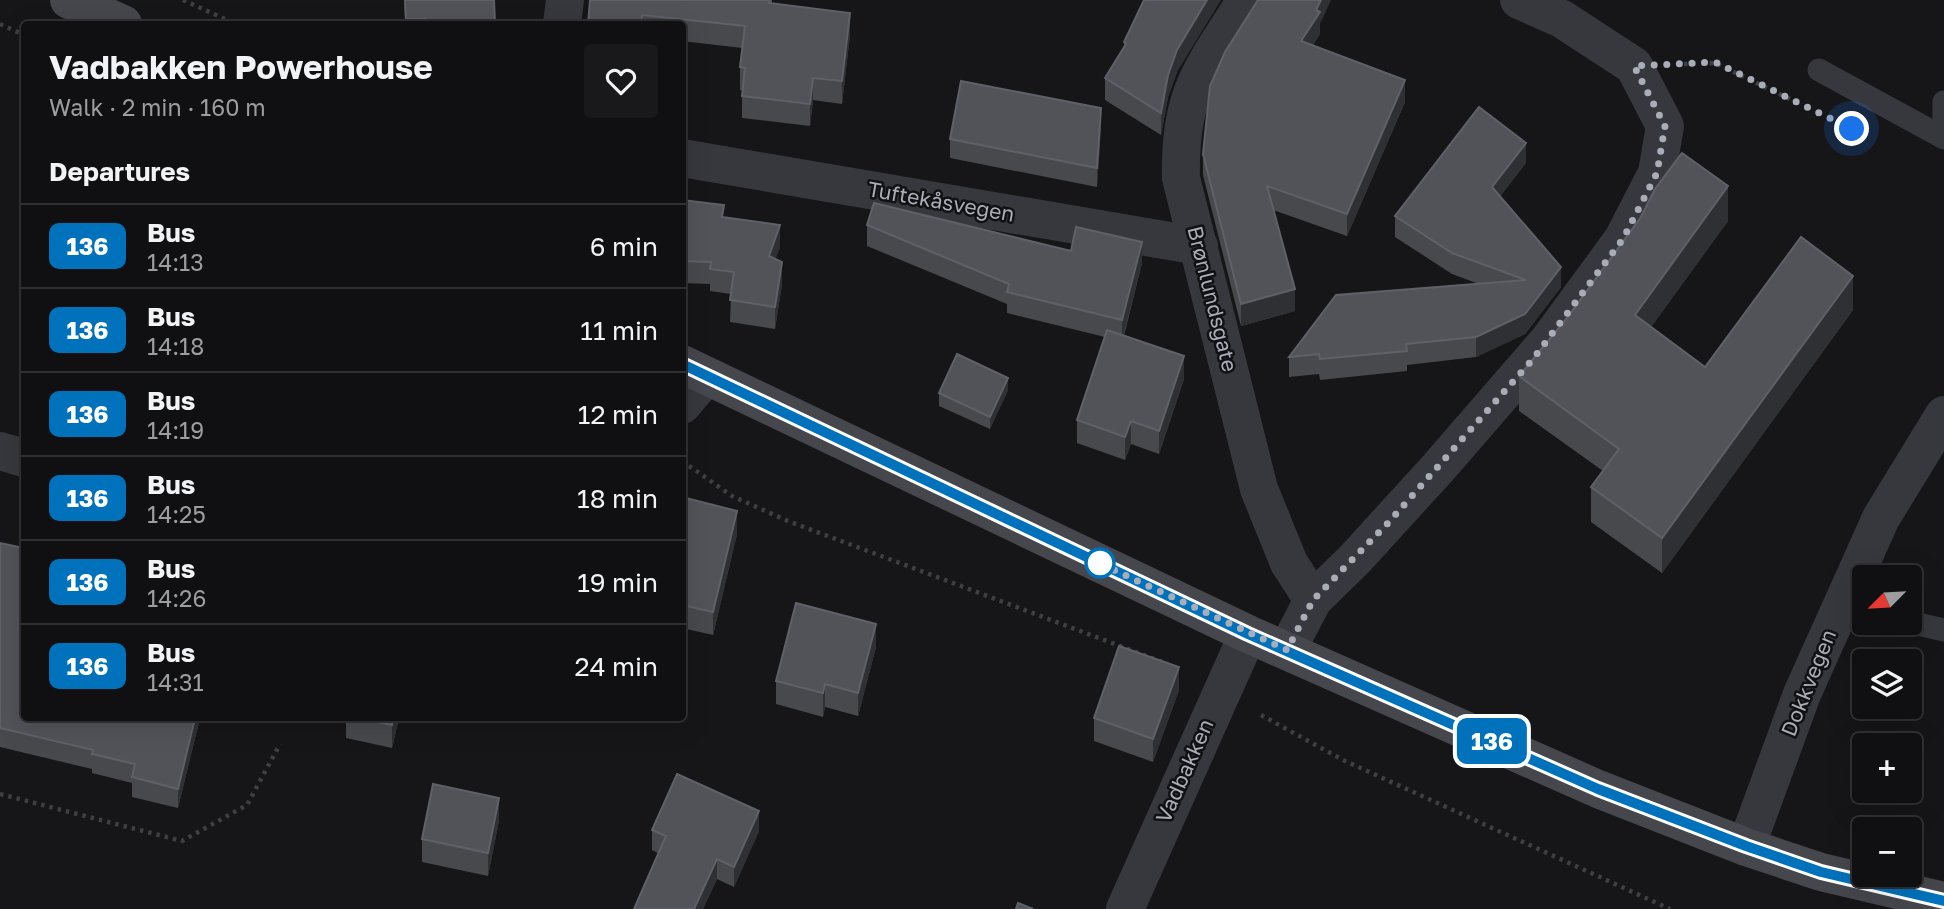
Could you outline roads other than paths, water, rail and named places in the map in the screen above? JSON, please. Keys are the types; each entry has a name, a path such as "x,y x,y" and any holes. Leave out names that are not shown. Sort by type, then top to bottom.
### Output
{"street":[{"path":"69,0 115,21"},
{"path":"562,21 565,0"},
{"name":"Brønlundsgate","path":"1246,0 1199,74 1185,117 1180,146 1181,178 1259,489 1289,563 1313,600"},
{"path":"1287,650 1313,600 1411,499 1532,360 1623,239 1657,173 1665,126 1634,66 1562,19 1519,0"},
{"name":"Tuftekåsvegen","path":"686,159 1199,246"},
{"path":"690,382 1598,789 1821,872 1944,901"},
{"name":"Dokkvegen","path":"1866,565 1881,517 1944,415"},
{"path":"0,452 21,457"},
{"name":"Dokkvegen","path":"1746,846 1802,694 1852,611"},
{"name":"Vadbakken","path":"1125,909 1248,634"}],"lane":[{"path":"1819,70 1944,138"},
{"path":"1944,102 1944,119"},
{"path":"1922,625 1944,630"}]}
